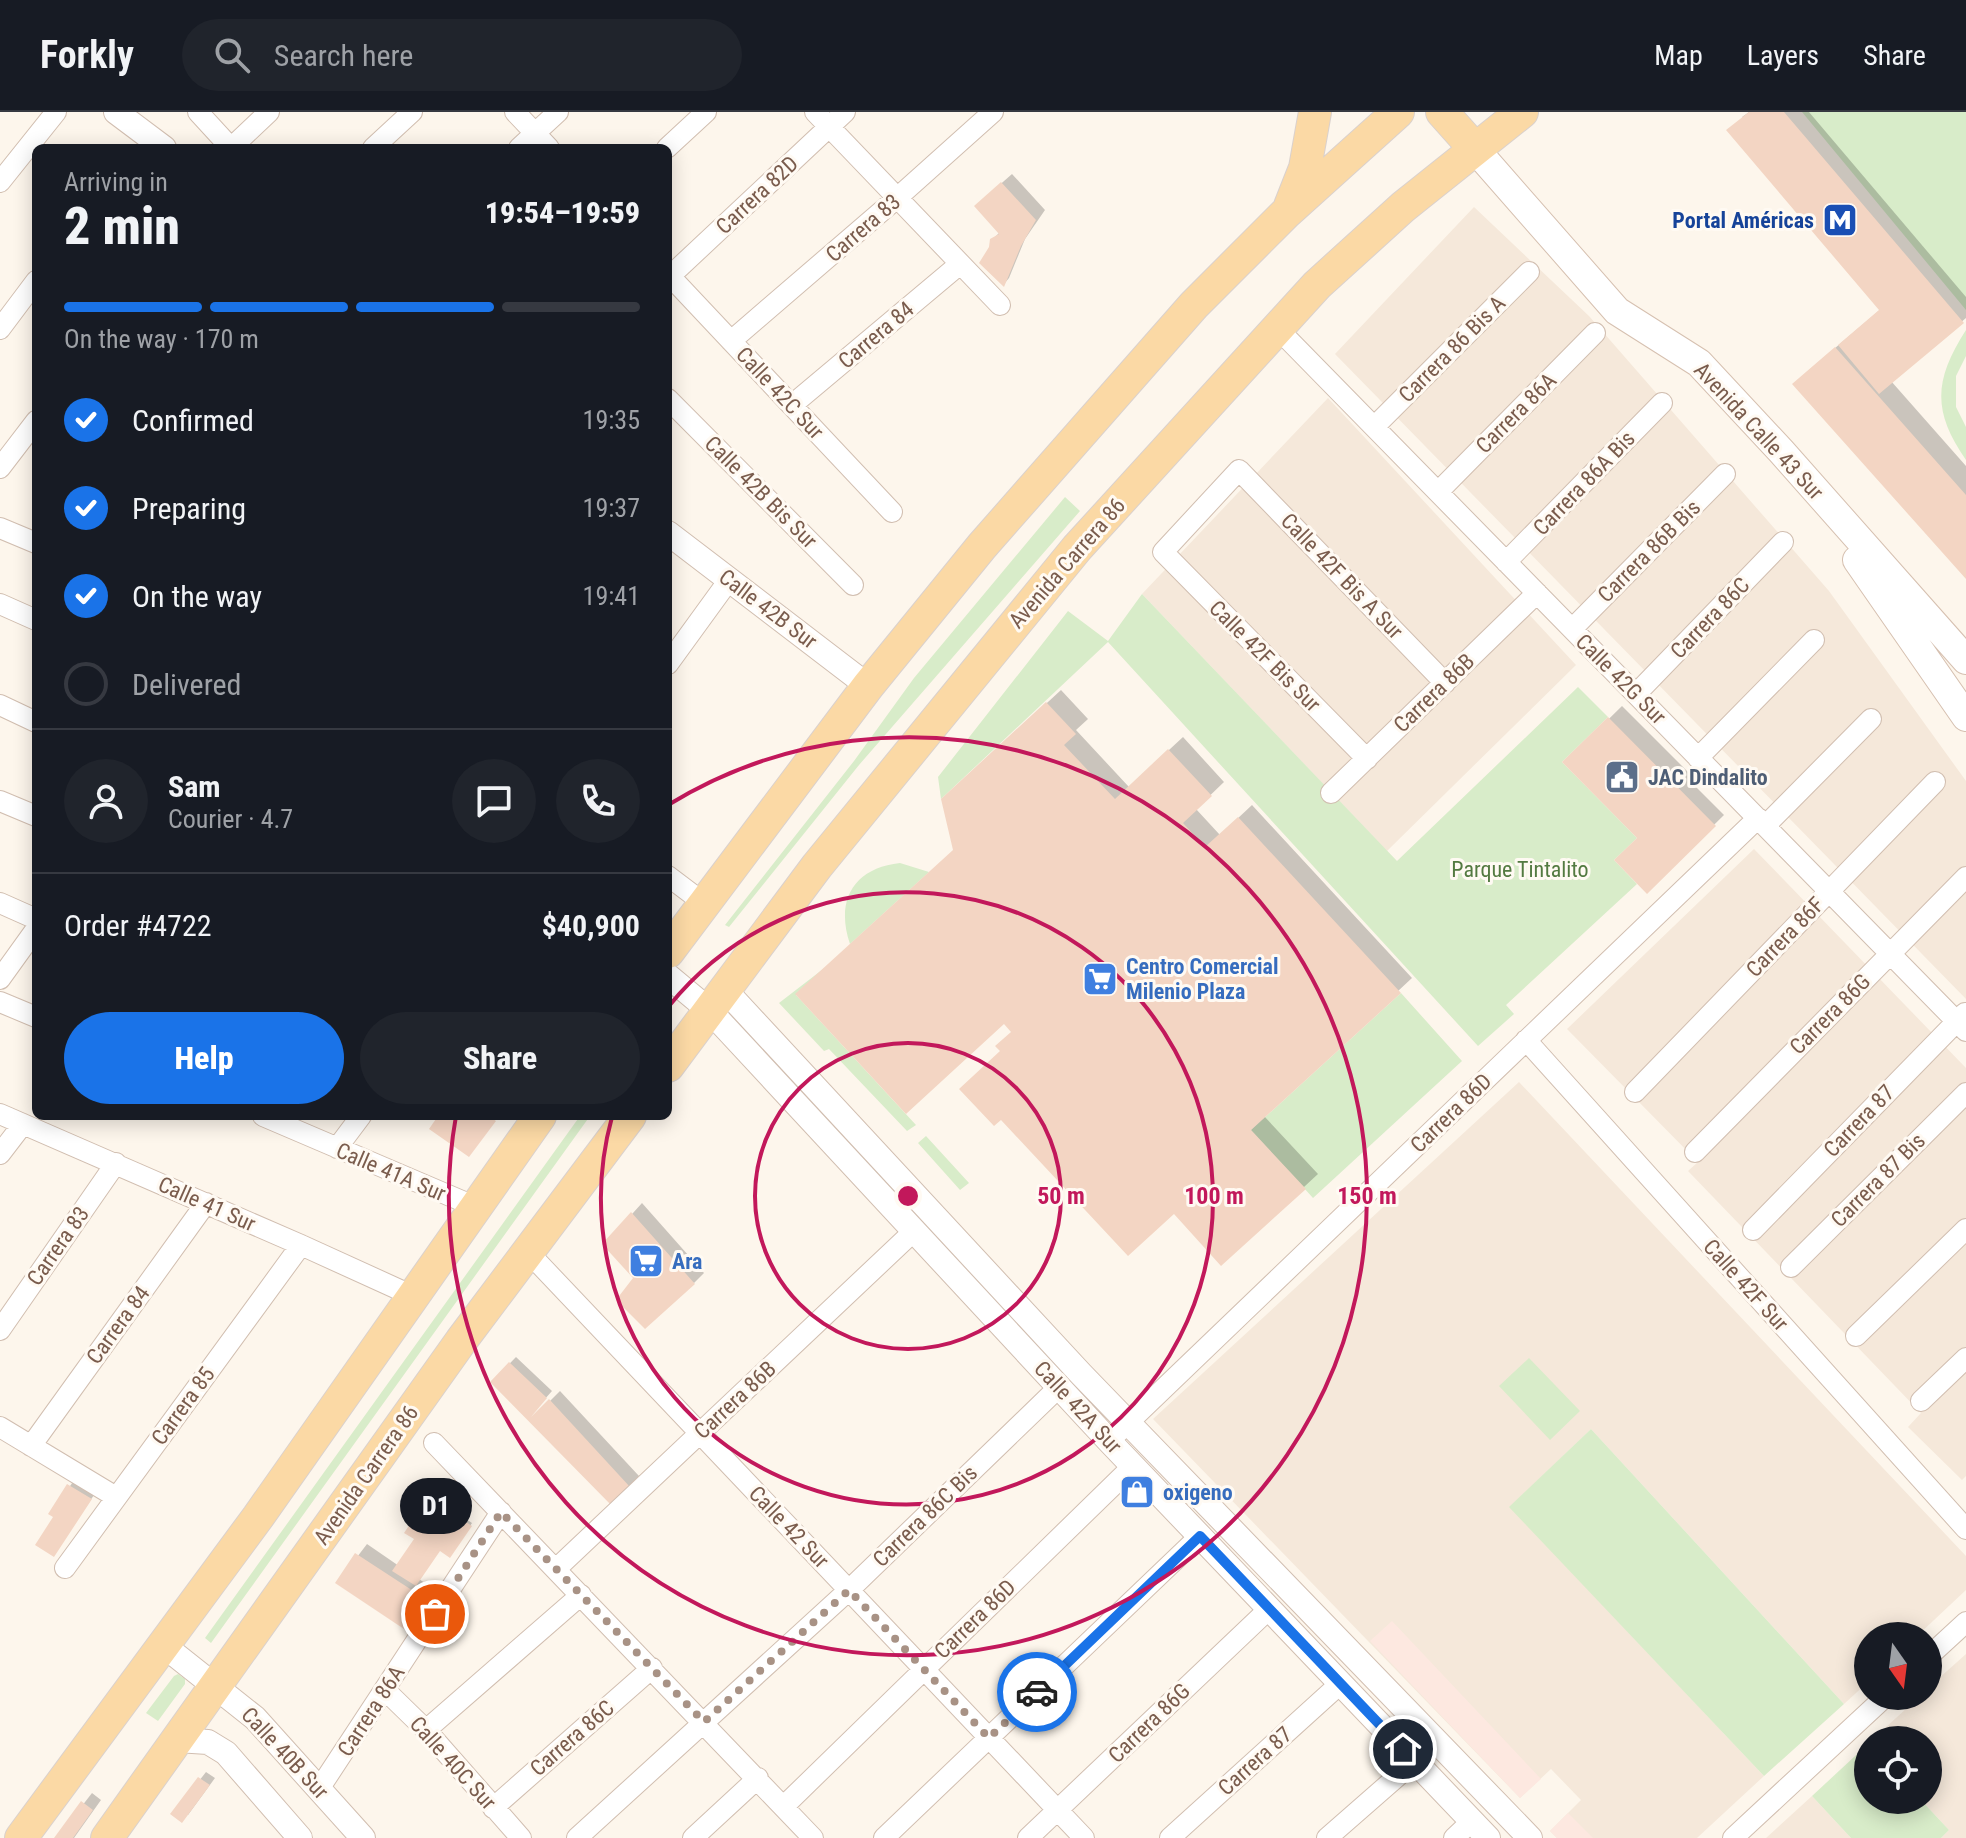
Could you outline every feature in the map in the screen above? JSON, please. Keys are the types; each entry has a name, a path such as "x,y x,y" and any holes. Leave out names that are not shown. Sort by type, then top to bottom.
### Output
{"main road":[{"path":"1287,212 1305,168 1315,112"},
{"path":"672,947 868,686 982,546 1194,305 1287,212 1398,112"},
{"name":"Avenida Calle 43 Sur","path":"1442,112 1617,311 1699,363 1966,660"},
{"name":"Avenida Carrera 86","path":"672,1061 817,866 1077,548 1277,328 1359,246 1519,113"},
{"path":"1781,451 1966,717"},
{"path":"21,1838 258,1517 537,1120"},
{"name":"Avenida Carrera 86","path":"107,1838 358,1484 627,1120"}],"street":[{"path":"0,182 56,112"},
{"path":"116,112 149,144"},
{"path":"198,112 227,144"},
{"path":"235,144 269,112"},
{"path":"377,144 412,112"},
{"path":"515,112 542,141 558,112"},
{"path":"671,144 706,112"},
{"name":"Carrera 82D","path":"672,273 822,120 845,112"},
{"name":"Carrera 83","path":"731,341 993,112"},
{"path":"822,120 1000,305"},
{"name":"Carrera 84","path":"792,405 960,264"},
{"name":"Carrera 86 Bis A","path":"1374,427 1529,272"},
{"name":"Calle 42C Sur","path":"672,279 892,512"},
{"path":"0,329 32,286"},
{"name":"Calle 42G Sur","path":"1277,328 1890,954 1963,1022"},
{"name":"Carrera 86A","path":"1438,492 1595,333"},
{"name":"Calle 42B Bis Sur","path":"672,403 853,585"},
{"name":"Carrera 86A Bis","path":"1506,562 1662,403"},
{"path":"0,468 32,426"},
{"name":"Calle 42F Bis Sur","path":"1239,470 1163,552 1367,759"},
{"name":"Calle 42F Bis A Sur","path":"1239,470 1445,683"},
{"name":"Carrera 86B Bis","path":"1572,629 1725,474"},
{"path":"0,528 32,541"},
{"name":"Calle 42B Sur","path":"672,536 868,686"},
{"name":"Carrera 86C","path":"1636,694 1783,542"},
{"path":"672,658 729,580"},
{"name":"Carrera 86B","path":"1331,793 1537,593"},
{"path":"0,604 32,618"},
{"path":"1698,758 1814,640"},
{"path":"0,705 32,720"},
{"name":"Carrera 86D","path":"1109,1441 1526,1040 1871,719"},
{"name":"Carrera 86F","path":"1635,1092 1935,782"},
{"path":"0,801 32,814"},
{"name":"Carrera 86G","path":"1695,1152 1966,877"},
{"path":"672,879 705,904"},
{"path":"0,903 32,917"},
{"path":"0,979 32,935"},
{"name":"Calle 42A Sur","path":"672,978 718,1001 1530,1838"},
{"name":"Calle 42A Sur","path":"718,1001 914,1231 1109,1441 1415,1761 1471,1832"},
{"path":"0,1002 32,1015"},
{"name":"Carrera 87","path":"1753,1230 1963,1022"},
{"name":"Calle 42F Sur","path":"1526,1040 1966,1529"},
{"name":"Carrera 87 Bis","path":"1791,1267 1966,1093"},
{"name":"Calle 41 Sur","path":"0,1114 413,1296"},
{"name":"Calle 41A Sur","path":"272,1120 476,1207"},
{"path":"337,1148 358,1120"},
{"path":"0,1154 23,1124"},
{"name":"Carrera 83","path":"0,1330 116,1163"},
{"name":"Carrera 84","path":"31,1446 206,1203"},
{"path":"1856,1336 1966,1229"},
{"name":"Carrera 86B","path":"556,1569 914,1231"},
{"name":"Carrera 85","path":"65,1568 301,1245"},
{"name":"Calle 42 Sur","path":"528,1252 1084,1838"},
{"path":"1921,1401 1966,1358"},
{"name":"Carrera 86C Bis","path":"577,1838 849,1590 1059,1387"},
{"path":"0,1427 116,1497"},
{"path":"434,1443 813,1838"},
{"name":"Carrera 86D","path":"784,1806 1133,1466"},
{"name":"Carrera 86A","path":"319,1789 501,1512"},
{"path":"884,1838 1200,1536"},
{"path":"426,1730 581,1595"},
{"name":"Carrera 86G","path":"1028,1838 1269,1609"},
{"path":"1942,1644 1966,1622"},
{"name":"Calle 40B Sur","path":"163,1645 255,1718 363,1838"},
{"name":"Carrera 86C","path":"493,1808 652,1668"},
{"name":"Carrera 87","path":"1170,1838 1341,1683"},
{"name":"Calle 40C Sur","path":"385,1690 426,1730 521,1838"},
{"path":"1733,1838 1871,1710"},
{"name":"Calle 40B Sur","path":"177,1740 208,1742 226,1753 300,1838"},
{"path":"1327,1838 1415,1761"},
{"path":"693,1838 758,1778"}],"shaded area":[{"path":"1474,207 1589,316 1829,591 1966,781 1966,999 1335,354"},
{"path":"1328,398 1576,665 1387,851 1142,594"},
{"path":"1754,849 1966,1068 1966,1476 1962,1480 1908,1427 1921,1413 1688,1171 1698,1162 1567,1029"},
{"path":"1519,1082 1966,1556 1966,1590 1932,1622 1854,1622 1854,1695 1844,1704 1591,1429 1510,1507 1764,1776 1697,1838 1557,1838 1550,1831 1581,1800 1551,1769 1520,1798 1153,1419"},
{"path":"1392,1621 1541,1779 1520,1798 1370,1641"},
{"path":"1966,1654 1966,1838 1941,1838 1949,1830 1934,1814 1942,1814 1942,1726 1887,1726 1905,1710 1942,1710 1942,1675"},
{"path":"1812,1796 1851,1838 1766,1838"},
{"path":"1568,1813 1593,1838 1557,1838 1550,1831"}],"green space":[{"path":"1802,112 1966,112 1966,310"},
{"path":"1966,330 1966,356 1956,376 1956,407 1966,427 1966,460 1947,426 1941,395 1948,365"},
{"path":"1065,497 1080,511 859,765 729,927 725,925 854,761 914,678"},
{"name":"Parque Tintalito","path":"1142,594 1397,861 1578,687 1608,717 1562,762 1637,838 1614,860 1637,884 1506,1005 1514,1014 1478,1046 1108,642 941,799 938,777 1068,611 1108,641"},
{"path":"900,863 929,872 850,944 845,913 852,889 871,872"},
{"path":"827,966 796,995 916,1125 907,1131 829,1049 824,1051 779,1003"},
{"path":"1401,993 1462,1061 1313,1198 1251,1130"},
{"path":"577,1120 587,1120 211,1643 205,1638"},
{"path":"926,1136 969,1183 960,1190 918,1143"},
{"path":"1529,1358 1580,1411 1550,1440 1499,1386"},
{"path":"1591,1429 1844,1704 1764,1776 1509,1507"},
{"path":"178,1674 185,1679 185,1684 158,1721 146,1713"},
{"path":"1854,1757 1854,1814 1934,1814 1949,1830 1941,1838 1851,1838 1812,1796"}],"building":[{"name":"Portal Américas","path":"1749,112 1784,112 1964,323 1879,394 1838,345 1879,310 1726,130"},
{"path":"1001,182 1036,220 1004,287 979,263 989,247 990,239 999,234 974,206"},
{"path":"1835,347 1966,495 1966,579 1792,384"},
{"name":"Centro Comercial Milenio Plaza","path":"1046,702 1076,734 1064,745 1115,799 1168,749 1212,796 1183,823 1205,847 1238,817 1401,993 1251,1130 1306,1189 1221,1266 1174,1214 1128,1256 1001,1120 994,1126 959,1089 1000,1051 995,1046 1011,1032 1004,1024 906,1114 795,994 953,850 941,799"},
{"name":"JAC Dindalito","path":"1608,717 1716,826 1647,894 1614,860 1637,838 1562,762"},
{"path":"435,1120 496,1121 469,1157 429,1129"},
{"name":"Ara","path":"631,1212 695,1284 645,1329 616,1300 633,1278 602,1244"},
{"path":"509,1362 547,1398 531,1417 549,1399 630,1487 612,1506 490,1382"},
{"path":"67,1484 92,1499 54,1557 35,1545 53,1517 48,1514"},
{"path":"428,1497 472,1526 450,1558 440,1551 416,1586 392,1571 414,1539 404,1533"},
{"path":"355,1553 424,1598 404,1629 335,1583"},
{"path":"198,1777 210,1785 182,1823 170,1814"},
{"path":"81,1801 93,1810 73,1838 54,1838"}],"way so far":[{"path":"435,1614 501,1512 704,1722 849,1590 989,1738 1037,1692"}],"place":[{"name":"Portal Américas","path":"1840,220"},
{"name":"JAC Dindalito","path":"1622,777"},
{"name":"Centro Comercial Milenio Plaza","path":"1100,979"},
{"name":"Ara","path":"646,1261"},
{"name":"oxigeno","path":"1137,1492"},
{"name":"D1","path":"435,1614"}],"route":[{"path":"1037,1692 1200,1536 1403,1749"}]}
